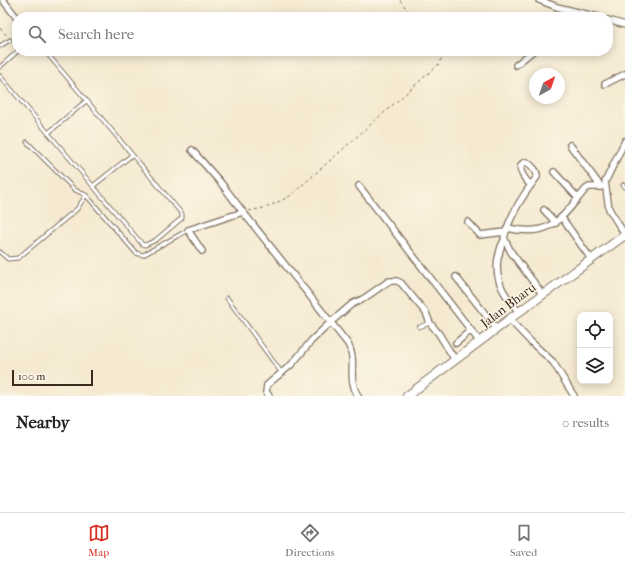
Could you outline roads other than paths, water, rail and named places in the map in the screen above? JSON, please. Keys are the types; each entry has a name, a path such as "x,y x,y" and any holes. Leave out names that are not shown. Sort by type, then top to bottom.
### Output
{"main road":[{"name":"Jalan Bharu","path":"407,396 543,294 625,235"}],"street":[{"path":"3,0 12,12"},
{"path":"540,0 576,12"},
{"path":"613,21 625,25"},
{"path":"516,65 527,56"},
{"path":"605,84 625,74"},
{"path":"625,141 623,150 605,180 611,213 625,235"},
{"path":"570,145 599,187 606,191"},
{"path":"192,150 221,183 331,322 351,350 353,356 352,383 358,396"},
{"path":"554,172 578,198"},
{"path":"519,312 506,297 499,281 497,265 506,230 518,204 531,185"},
{"path":"359,186 480,342"},
{"path":"468,222 480,235 506,230 530,232 556,222 562,218 578,198 590,187 599,187"},
{"path":"544,210 556,222"},
{"path":"202,251 188,230 243,212"},
{"path":"562,218 591,259"},
{"path":"504,241 543,294"},
{"path":"456,277 497,329"},
{"path":"269,396 266,392 267,385 296,360 309,343 352,304 363,299 389,281 397,281 401,283 426,313 430,323 439,334 455,360"},
{"path":"510,319 531,342 553,362 574,396"},
{"path":"456,343 471,330"}],"lane":[{"path":"0,46 10,40"},
{"path":"0,66 12,56"},
{"path":"0,76 142,244 145,245 161,235 182,218 182,214 49,56"},
{"path":"48,133 86,101"},
{"path":"27,142 75,190 86,195 134,251 139,254 143,255 188,230"},
{"path":"93,186 132,155"},
{"path":"0,252 8,259 18,258 77,208 86,195"},
{"path":"227,298 281,372"},
{"path":"419,327 430,323"}]}
